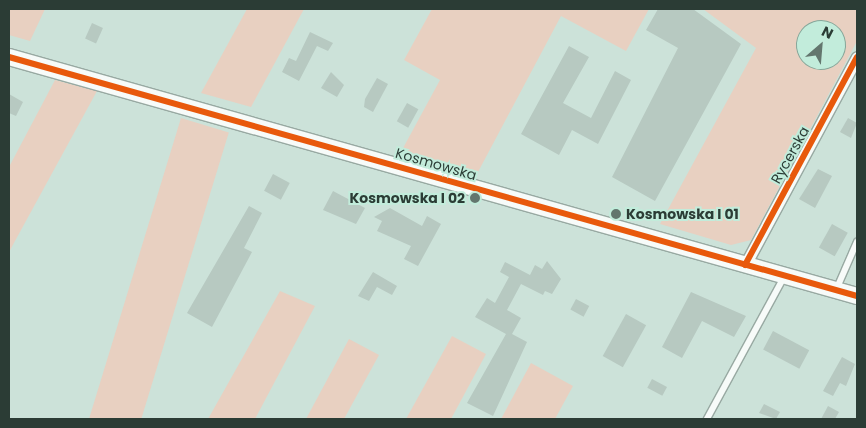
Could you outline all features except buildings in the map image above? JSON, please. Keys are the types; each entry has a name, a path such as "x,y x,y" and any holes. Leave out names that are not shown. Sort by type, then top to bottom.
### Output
{"street":[{"name":"Kosmowska","path":"9,56 857,296"},
{"name":"Rycerska","path":"745,264 857,57"}],"lane":[{"path":"836,290 857,242"},
{"path":"707,419 785,275"}],"shaded area":[{"path":"9,9 45,9 30,41 9,35"},
{"path":"247,9 304,9 251,107 201,93"},
{"path":"432,9 649,9 626,51 561,16 478,172 402,150 440,80 404,60"},
{"path":"703,9 857,9 857,41 846,62 846,20 796,20 796,70 842,70 751,240 731,245 660,224 756,48"},
{"path":"55,80 97,91 9,252 9,167"},
{"path":"181,118 229,133 141,419 89,419"},
{"path":"280,291 315,306 255,419 208,419"},
{"path":"452,336 486,354 451,419 406,419"},
{"path":"349,339 379,355 344,419 306,419"},
{"path":"531,363 573,386 555,419 501,419"}],"cycle path":[{"path":"9,57 857,296"},
{"path":"745,265 857,57"}],"place":[{"name":"Kosmowska I 02","path":"475,198"},
{"name":"Kosmowska I 01","path":"616,214"}]}
